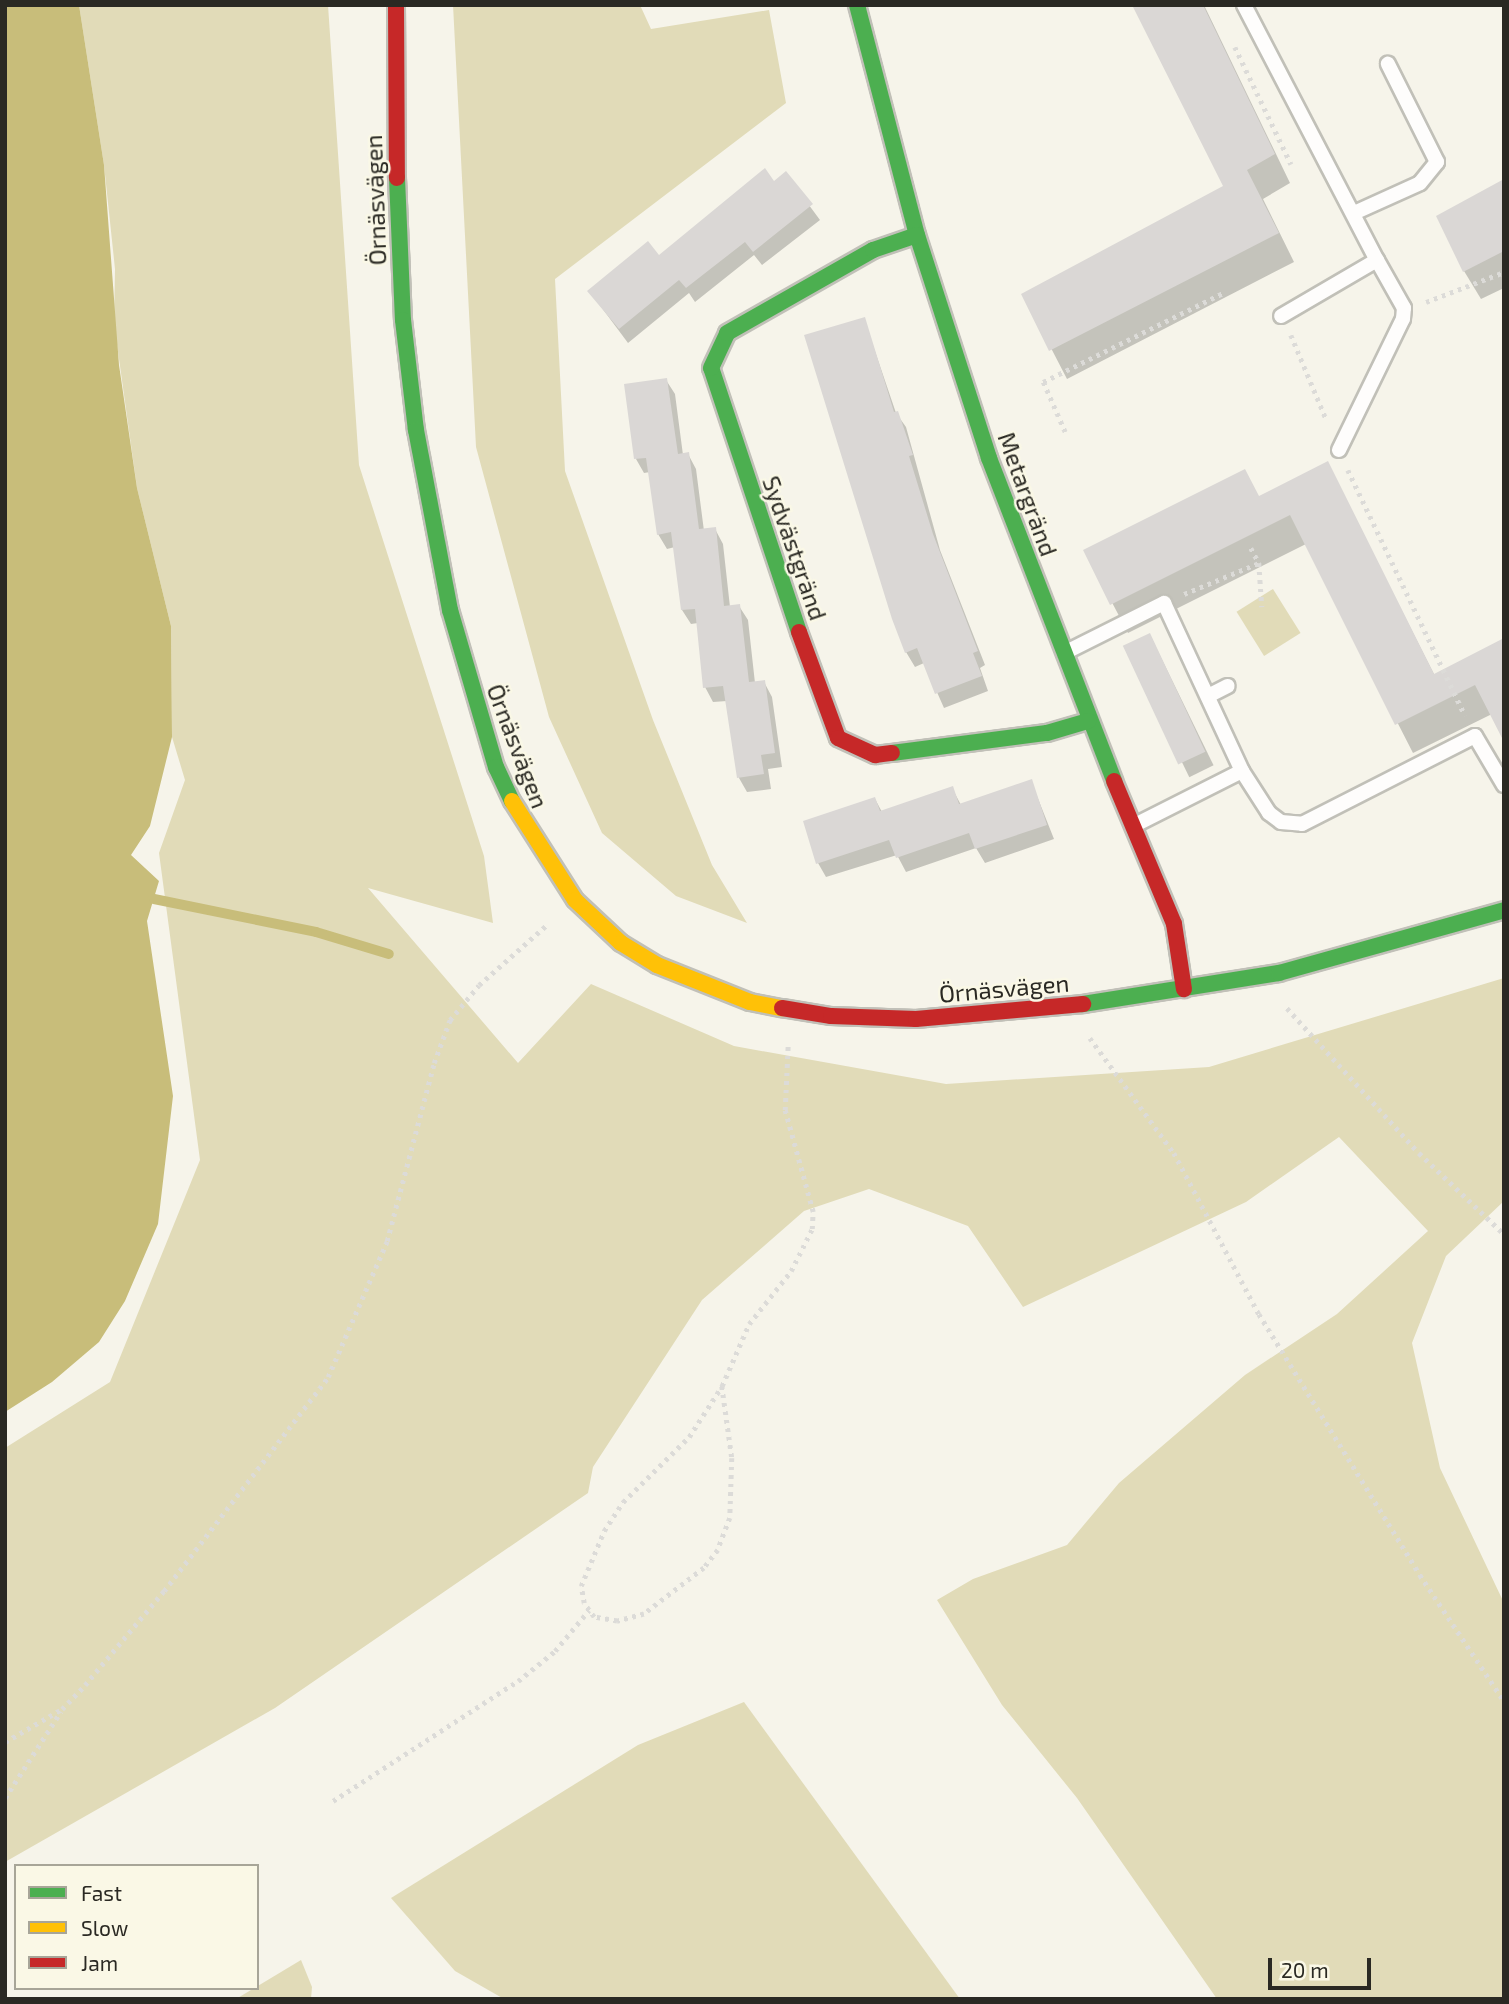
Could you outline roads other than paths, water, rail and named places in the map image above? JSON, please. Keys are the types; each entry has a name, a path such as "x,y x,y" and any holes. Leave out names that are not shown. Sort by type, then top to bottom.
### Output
{"street":[{"name":"Örnäsvägen","path":"396,5 397,208 403,320 432,526 469,680 496,767 519,817 575,900 621,943 657,965 721,993 793,1012 916,1019 1066,1006 1259,976 1362,953 1504,910"},
{"name":"Metargränd","path":"857,5 917,235 989,458 1088,721 1174,924 1184,989"},
{"name":"Sydvästgränd","path":"917,235 873,250 727,333 711,368 811,667 838,738 875,755 1047,733 1088,721"}],"lane":[{"path":"1244,5 1404,308 1400,328 1339,450"},
{"path":"1354,213 1419,183 1437,162 1388,64"},
{"path":"1281,316 1377,260"},
{"path":"1063,654 1164,603 1242,771 1269,813 1281,822 1302,824 1475,736 1504,785"},
{"path":"1208,696 1228,686"},
{"path":"1132,827 1242,771"}],"waterway":[{"path":"154,899 316,932 389,954"}]}
